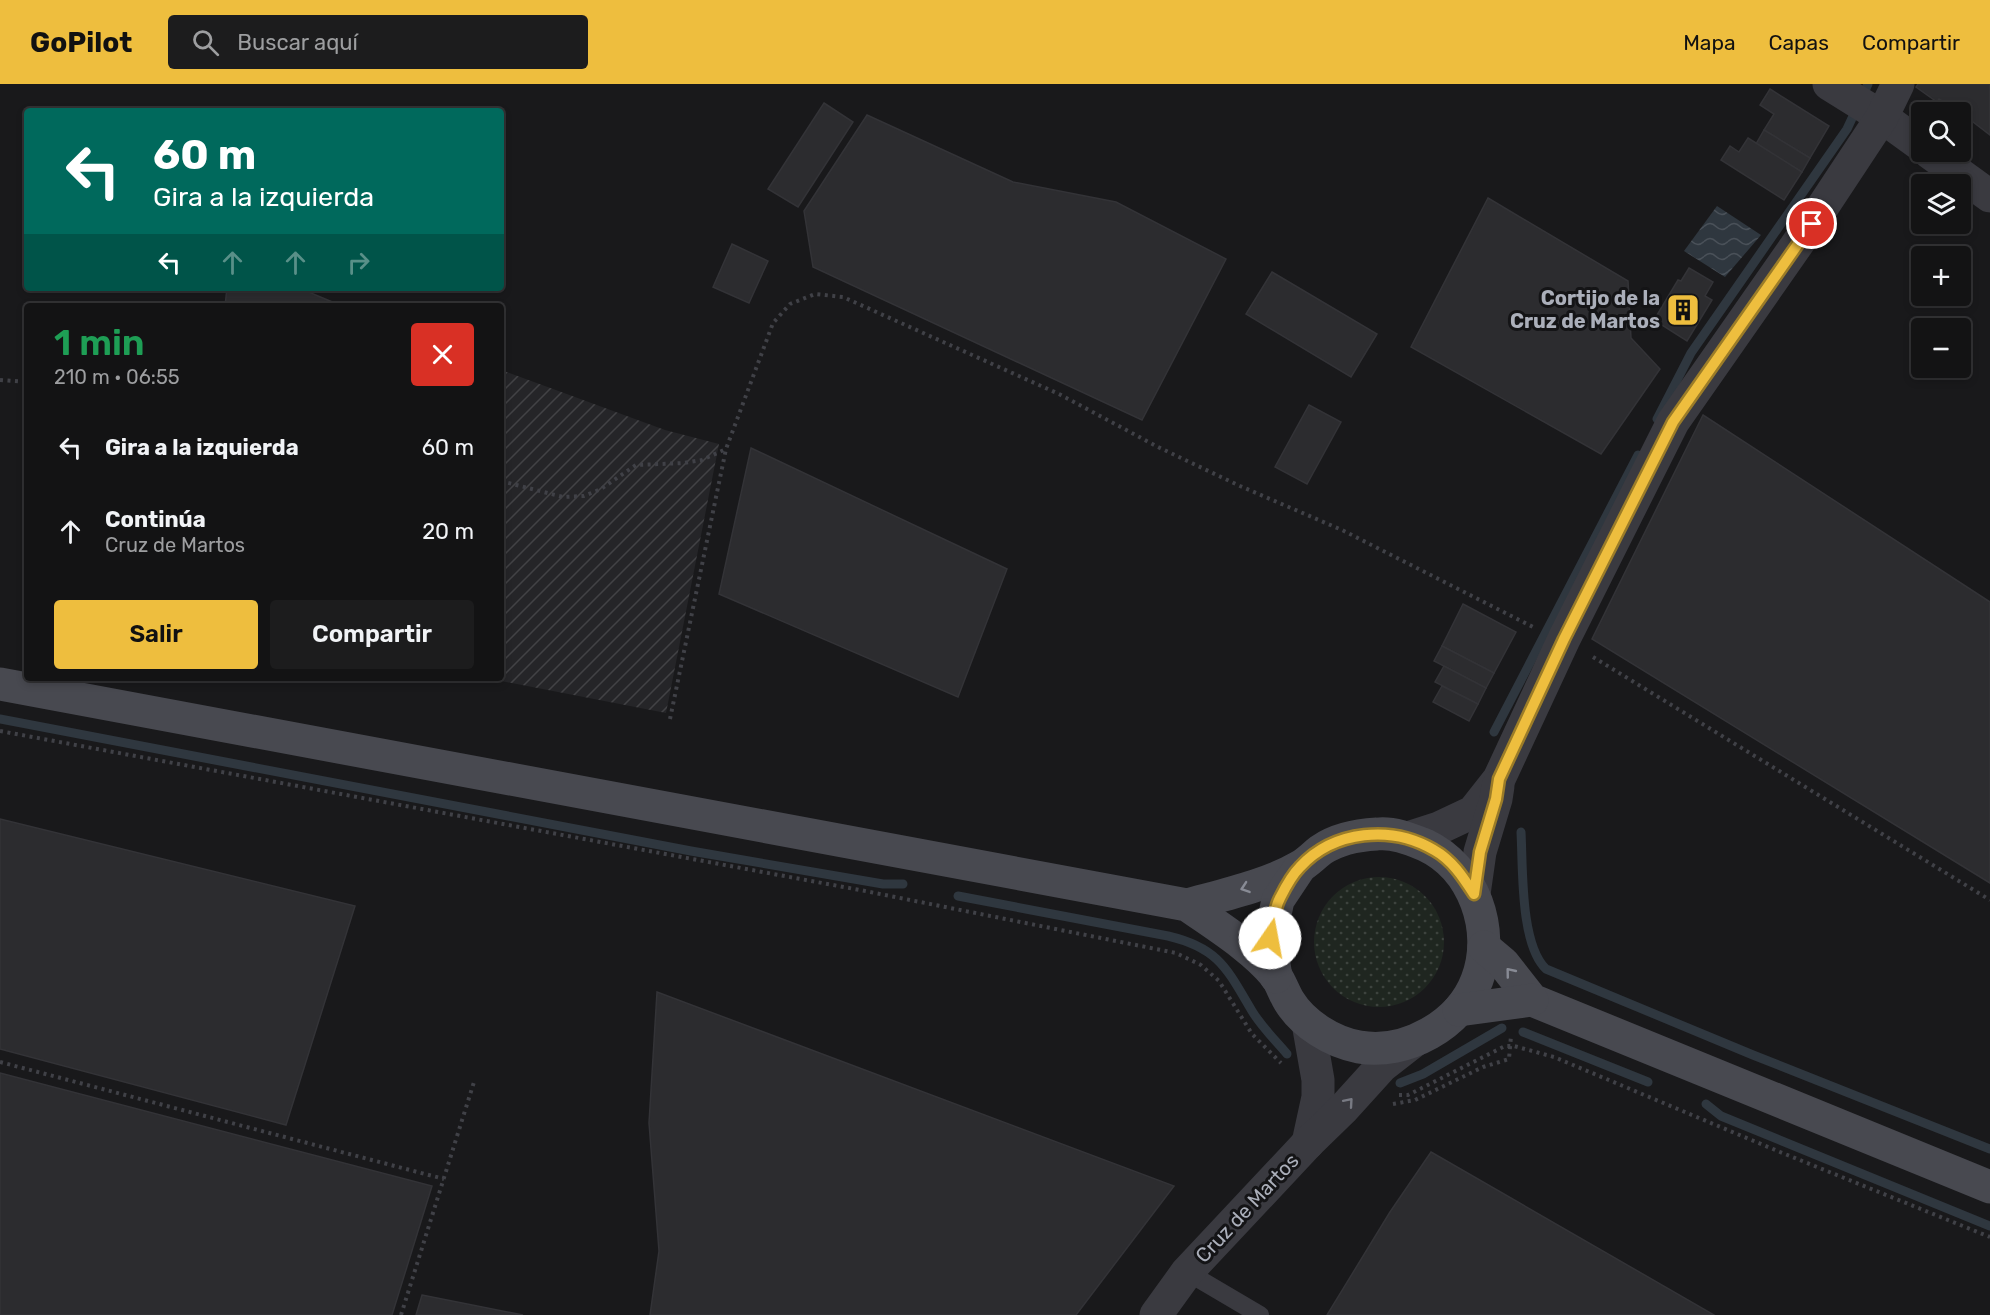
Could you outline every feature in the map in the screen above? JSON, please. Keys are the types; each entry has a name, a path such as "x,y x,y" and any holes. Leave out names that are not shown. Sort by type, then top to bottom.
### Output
{"main road":[{"path":"0,684 1188,905 1241,942 1276,977 1289,1002 1308,1023 1332,1038 1359,1047 1387,1048 1414,1041 1438,1029 1459,1010 1477,981 1485,947 1483,920 1474,894 1458,869 1435,850 1408,838 1380,833 1350,837 1323,849 1300,867 1245,889 1188,905"},
{"path":"1276,977 1270,938 1276,909 1278,900 1300,867"},
{"path":"1485,947 1503,963 1532,1000 1990,1187"},
{"path":"1459,1010 1532,1000"}],"street":[{"path":"1408,838 1439,828 1473,812 1499,779 1564,639 1673,422 1812,224 1857,101 1898,84"},
{"path":"1857,101 1911,138"},
{"path":"1943,162 1990,196"},
{"path":"1474,894 1480,852 1496,799 1499,779"},
{"path":"1308,1023 1318,1080 1318,1097 1308,1143"},
{"name":"Cruz de Martos","path":"1156,1315 1186,1272 1382,1066 1414,1041"}],"lane":[{"path":"1186,1272 1260,1315"}],"path":[{"path":"670,720 726,449 773,323 790,304 815,294 843,297 1059,394 1158,447 1240,486 1342,530 1528,625"},
{"path":"0,380 24,382"},
{"path":"504,482 563,497 584,496 601,489 636,465 702,460 726,449"},
{"path":"1564,639 1990,900"},
{"path":"0,731 837,886 1176,953 1201,965 1219,981 1252,1034 1272,1056 1284,1065 1318,1080"},
{"path":"1532,1000 1511,1033 1509,1046 1509,1059 1484,1067 1415,1100 1351,1112 1350,1100 1368,1094 1408,1095 1505,1046 1509,1046 1514,1046 1554,1057 1770,1148 1990,1236"},
{"path":"0,1062 444,1179"},
{"path":"401,1315 474,1082"}],"shaded area":[{"path":"504,371 665,430 719,444 666,713 501,681 504,681"},
{"path":"1379,877 1404,881 1425,896 1440,917 1444,942 1440,967 1425,988 1404,1003 1379,1007 1354,1003 1333,988 1318,967 1314,942 1318,917 1333,896 1354,881"}],"water":[{"path":"1717,206 1761,235 1725,277 1684,251"}],"building":[{"path":"1918,84 1990,84 1990,135 1971,120 1971,102 1944,102 1939,99 1937,102 1916,87"},
{"path":"1770,89 1829,126 1810,158 1764,130 1774,114 1760,105"},
{"path":"824,103 853,122 798,207 768,189"},
{"path":"867,115 1013,182 1116,202 1226,259 1142,420 813,267 804,211"},
{"path":"1764,130 1810,158 1802,172 1756,144"},
{"path":"1748,138 1802,172 1784,200 1721,160 1730,146 1739,152"},
{"path":"1488,198 1628,281 1631,338 1660,369 1601,454 1411,347"},
{"path":"732,244 768,261 749,303 713,287"},
{"name":"Cortijo de la Cruz de Martos","path":"1689,268 1713,282 1705,296 1712,300 1687,341 1654,320 1678,280 1681,281"},
{"path":"1272,272 1377,334 1351,377 1246,314"},
{"path":"227,291 306,291 335,303 225,303"},
{"path":"1309,405 1341,422 1307,484 1275,467"},
{"path":"1703,415 1990,602 1990,883 1592,639"},
{"path":"751,448 1007,569 958,697 719,594"},
{"path":"1463,604 1516,632 1494,673 1442,646"},
{"path":"1442,646 1494,673 1486,688 1434,661"},
{"path":"1444,666 1486,688 1478,704 1435,682"},
{"path":"1442,686 1478,704 1469,721 1433,702"},
{"path":"0,819 355,906 286,1125 0,1049"},
{"path":"657,992 1174,1186 1076,1315 650,1315 659,1251 649,1123"},
{"path":"0,1073 432,1186 392,1315 0,1315"},
{"path":"1431,1152 1714,1315 1327,1315 1390,1212"},
{"path":"422,1295 523,1315 416,1315"}],"waterway":[{"path":"1657,419 1691,353 1847,129 1868,84"},
{"path":"1494,732 1638,455"},
{"path":"0,719 691,851 883,884 903,884"},
{"path":"1521,832 1527,924 1531,942 1546,969 1753,1055 1990,1149"},
{"path":"958,896 1168,936 1199,947 1220,962 1264,1028 1287,1054"},
{"path":"1400,1083 1423,1074 1502,1028"},
{"path":"1523,1032 1648,1082"},
{"path":"1706,1104 1721,1116 1990,1226"}],"place":[{"name":"Cortijo de la Cruz de Martos","path":"1683,310"}],"route":[{"path":"1270,938 1278,900 1300,867 1323,849 1350,837 1380,833 1408,838 1435,850 1458,869 1474,894 1480,852 1496,799 1499,779 1564,639 1673,422 1812,224"}]}
